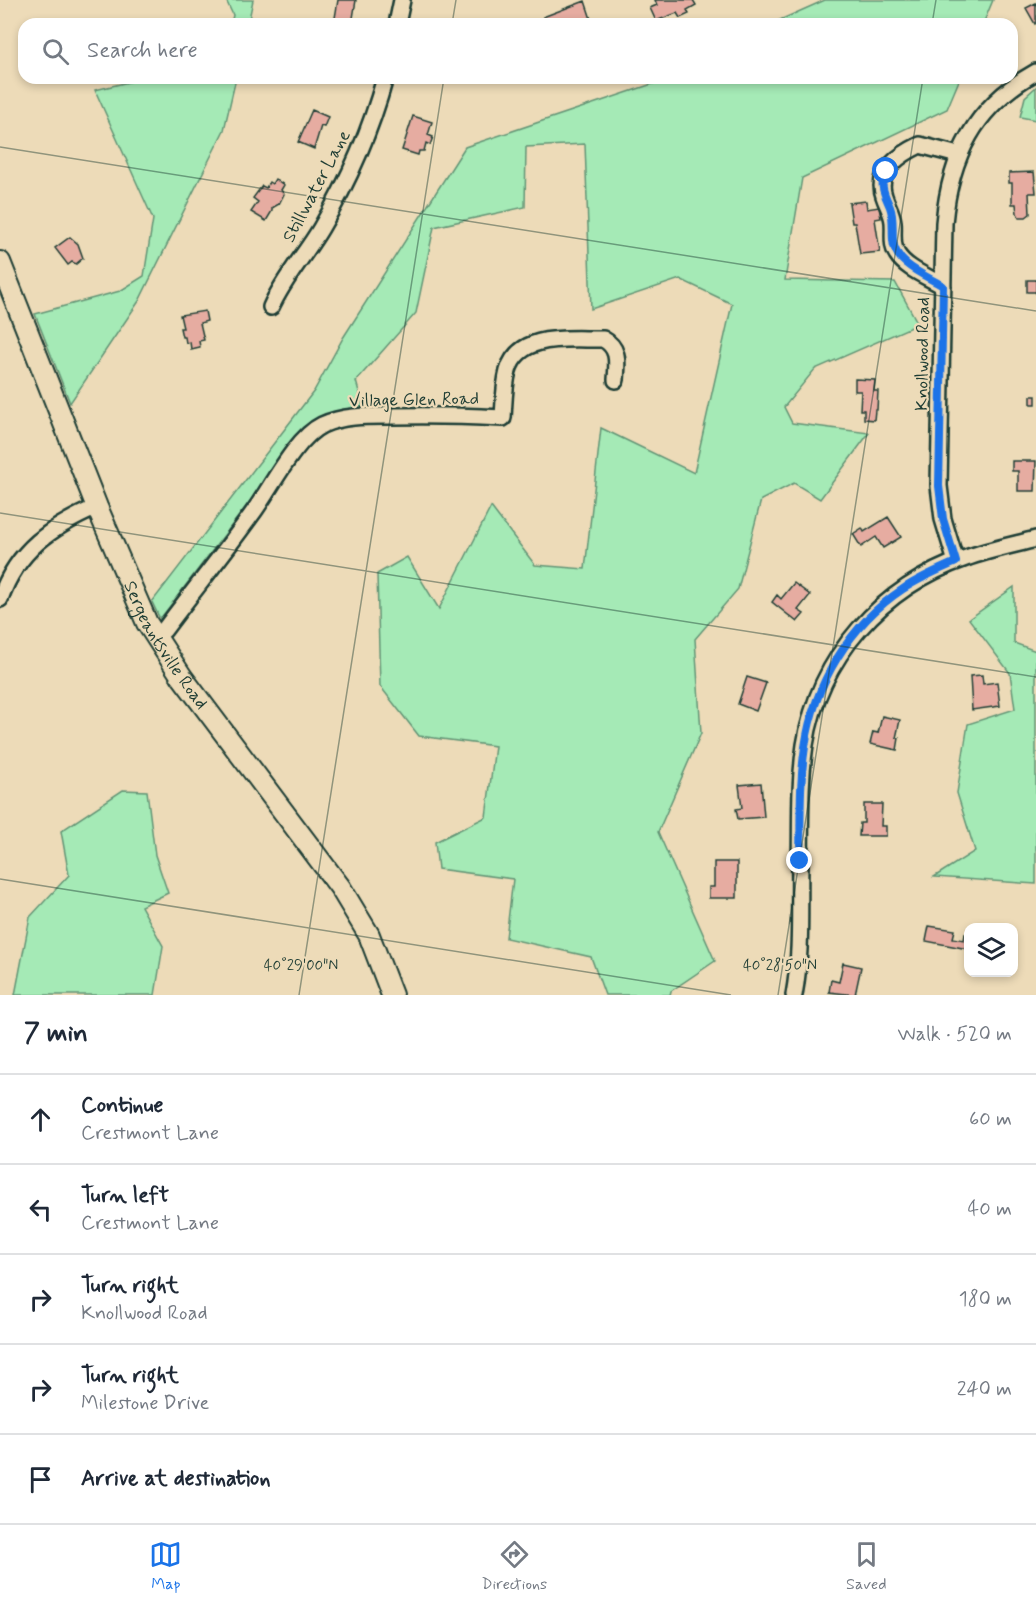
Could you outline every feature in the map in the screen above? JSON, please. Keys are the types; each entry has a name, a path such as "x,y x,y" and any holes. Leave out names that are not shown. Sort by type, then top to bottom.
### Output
{"main road":[{"name":"Sergeantsville Road","path":"0,262 97,507 136,600 156,638 187,684 340,887 369,935 392,995"}],"street":[{"path":"398,18 402,0"},
{"name":"Knollwood Road","path":"956,562 943,519 939,486 943,286 948,188 958,155 983,115 1001,96 1036,72"},
{"name":"Stillwater Lane","path":"271,306 282,284 321,228 343,185 363,141 383,84"},
{"path":"943,286 905,263 897,254 893,243 890,207 884,196 881,181 886,171 904,153 920,145 958,155"},
{"name":"Village Glen Road","path":"156,638 253,513 295,450 310,432 340,420 364,416 447,415 502,418 507,378 512,362 521,350 538,342 603,339 615,348 616,380"},
{"path":"0,599 11,574 33,545 63,523 97,507"},
{"path":"794,995 799,956 801,780 808,728 819,695 844,647 875,611 902,589 956,562 1036,539"}],"green space":[{"path":"226,0 253,0 249,18 232,18"},
{"path":"825,0 993,0 986,18 784,18"},
{"path":"120,84 235,84 224,130 139,301 70,403 35,314 120,291 144,276 153,219 95,90"},
{"path":"652,84 957,84 947,109 802,178 785,280 895,282 918,324 815,369 784,407 792,423 869,433 820,499 794,483 761,500 738,589 695,639 701,733 658,832 715,961 671,991 670,995 605,995 591,957 506,938 513,879 438,869 435,842 486,817 495,746 419,736 380,686 377,574 407,557 439,609 491,507 535,565 585,569 601,428 694,473 732,304 680,279 591,309 585,144 526,147 525,207 434,227 416,313 356,381 364,410 306,428 160,619 152,602 314,391 343,338 465,147"},
{"path":"1036,87 1036,120 1020,117 1025,97"},
{"path":"1014,587 1014,643 1036,651 1036,884 934,877 975,851 957,793 968,724 1015,709 1010,673 969,619"},
{"path":"123,790 147,791 155,855 168,893 141,906 163,946 155,995 15,995 30,917 69,875 61,831"}],"building":[{"path":"338,0 356,0 353,18 335,18"},
{"path":"655,0 693,0 696,5 687,10 689,14 680,18 677,13 664,18 655,18 650,8 657,5"},
{"path":"585,1 591,18 543,18"},
{"path":"1036,3 1036,23 1035,24 1026,8"},
{"path":"312,110 328,117 324,127 321,126 314,149 298,142"},
{"path":"413,116 432,122 428,135 433,137 430,145 426,143 424,151 419,151 418,155 402,150"},
{"path":"1034,172 1036,193 1029,193 1030,214 1026,217 1019,217 1016,204 1012,204 1012,183 1009,183 1009,173"},
{"path":"275,179 284,185 281,190 284,194 279,204 272,208 266,221 251,212 258,202 253,198 262,186 266,188 269,182 272,184"},
{"path":"866,201 867,209 879,207 881,218 875,219 880,252 860,254 849,203"},
{"path":"70,237 78,244 83,258 76,264 72,262 68,265 55,248"},
{"path":"1027,280 1036,280 1036,292 1027,292"},
{"path":"205,311 207,321 200,323 204,340 199,341 200,347 191,349 190,342 186,343 185,337 182,337 180,328 183,328 180,315"},
{"path":"855,379 875,380 874,391 878,391 874,420 864,419 864,410 860,410 861,391 855,391"},
{"path":"1031,396 1036,396 1036,404 1031,404"},
{"path":"1012,461 1036,461 1035,491 1018,491 1018,471 1012,471"},
{"path":"888,517 901,537 883,548 876,537 861,547 853,534 862,528 864,532"},
{"path":"794,583 810,595 798,610 804,614 797,622 772,602 777,595 781,599"},
{"path":"982,675 983,684 997,682 1000,706 972,710 970,676"},
{"path":"747,677 766,683 756,711 738,704"},
{"path":"882,716 900,720 896,738 899,738 897,750 870,744 873,732 878,733"},
{"path":"761,783 764,817 738,819 736,809 742,808 739,785"},
{"path":"864,804 882,804 881,826 886,826 886,836 859,836 860,823 864,823"},
{"path":"714,862 737,862 737,898 709,898 709,887 714,887"},
{"path":"929,926 955,930 953,938 964,940 964,948 926,941"},
{"path":"843,963 861,967 855,995 829,992 831,980 839,982"}],"route":[{"path":"800,861 801,780 805,745 808,728 825,680 853,634 875,611 902,589 956,562 946,533 939,486 943,286 905,263 897,254 893,243 890,207 884,196 881,181 886,171"}]}
